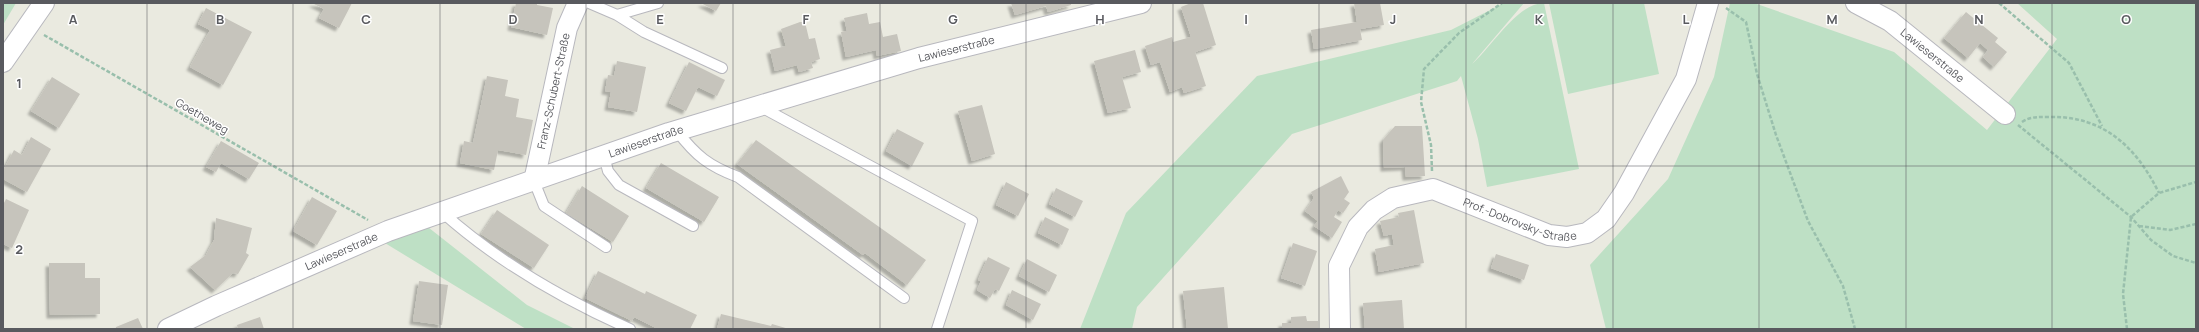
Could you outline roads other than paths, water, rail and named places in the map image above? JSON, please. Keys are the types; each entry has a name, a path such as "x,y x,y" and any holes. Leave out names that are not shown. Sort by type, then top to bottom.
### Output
{"street":[{"path":"3,62 44,3"},
{"name":"Franz-Schubert-Straße","path":"534,181 567,28 578,3"},
{"name":"Lawieserstraße","path":"168,329 388,231 677,130 919,58 1141,3"},
{"name":"Lawieserstraße","path":"1856,3 1890,21 2012,120"},
{"name":"Prof.-Dobrovsky-Straße","path":"1340,329 1339,266 1358,227 1374,210 1392,198 1433,189 1549,235 1567,237 1587,233 1606,220 1624,193 1686,79 1716,5"}],"lane":[{"path":"589,3 617,15 644,32 722,68"},
{"path":"617,15 658,3"},
{"path":"759,106 972,221 937,329"},
{"path":"677,130 701,159 716,169 738,177 904,298"},
{"path":"604,156 608,171 619,185 692,226"},
{"path":"534,181 544,206 606,247"},
{"path":"442,212 471,238 517,270 561,297 630,329"}]}
